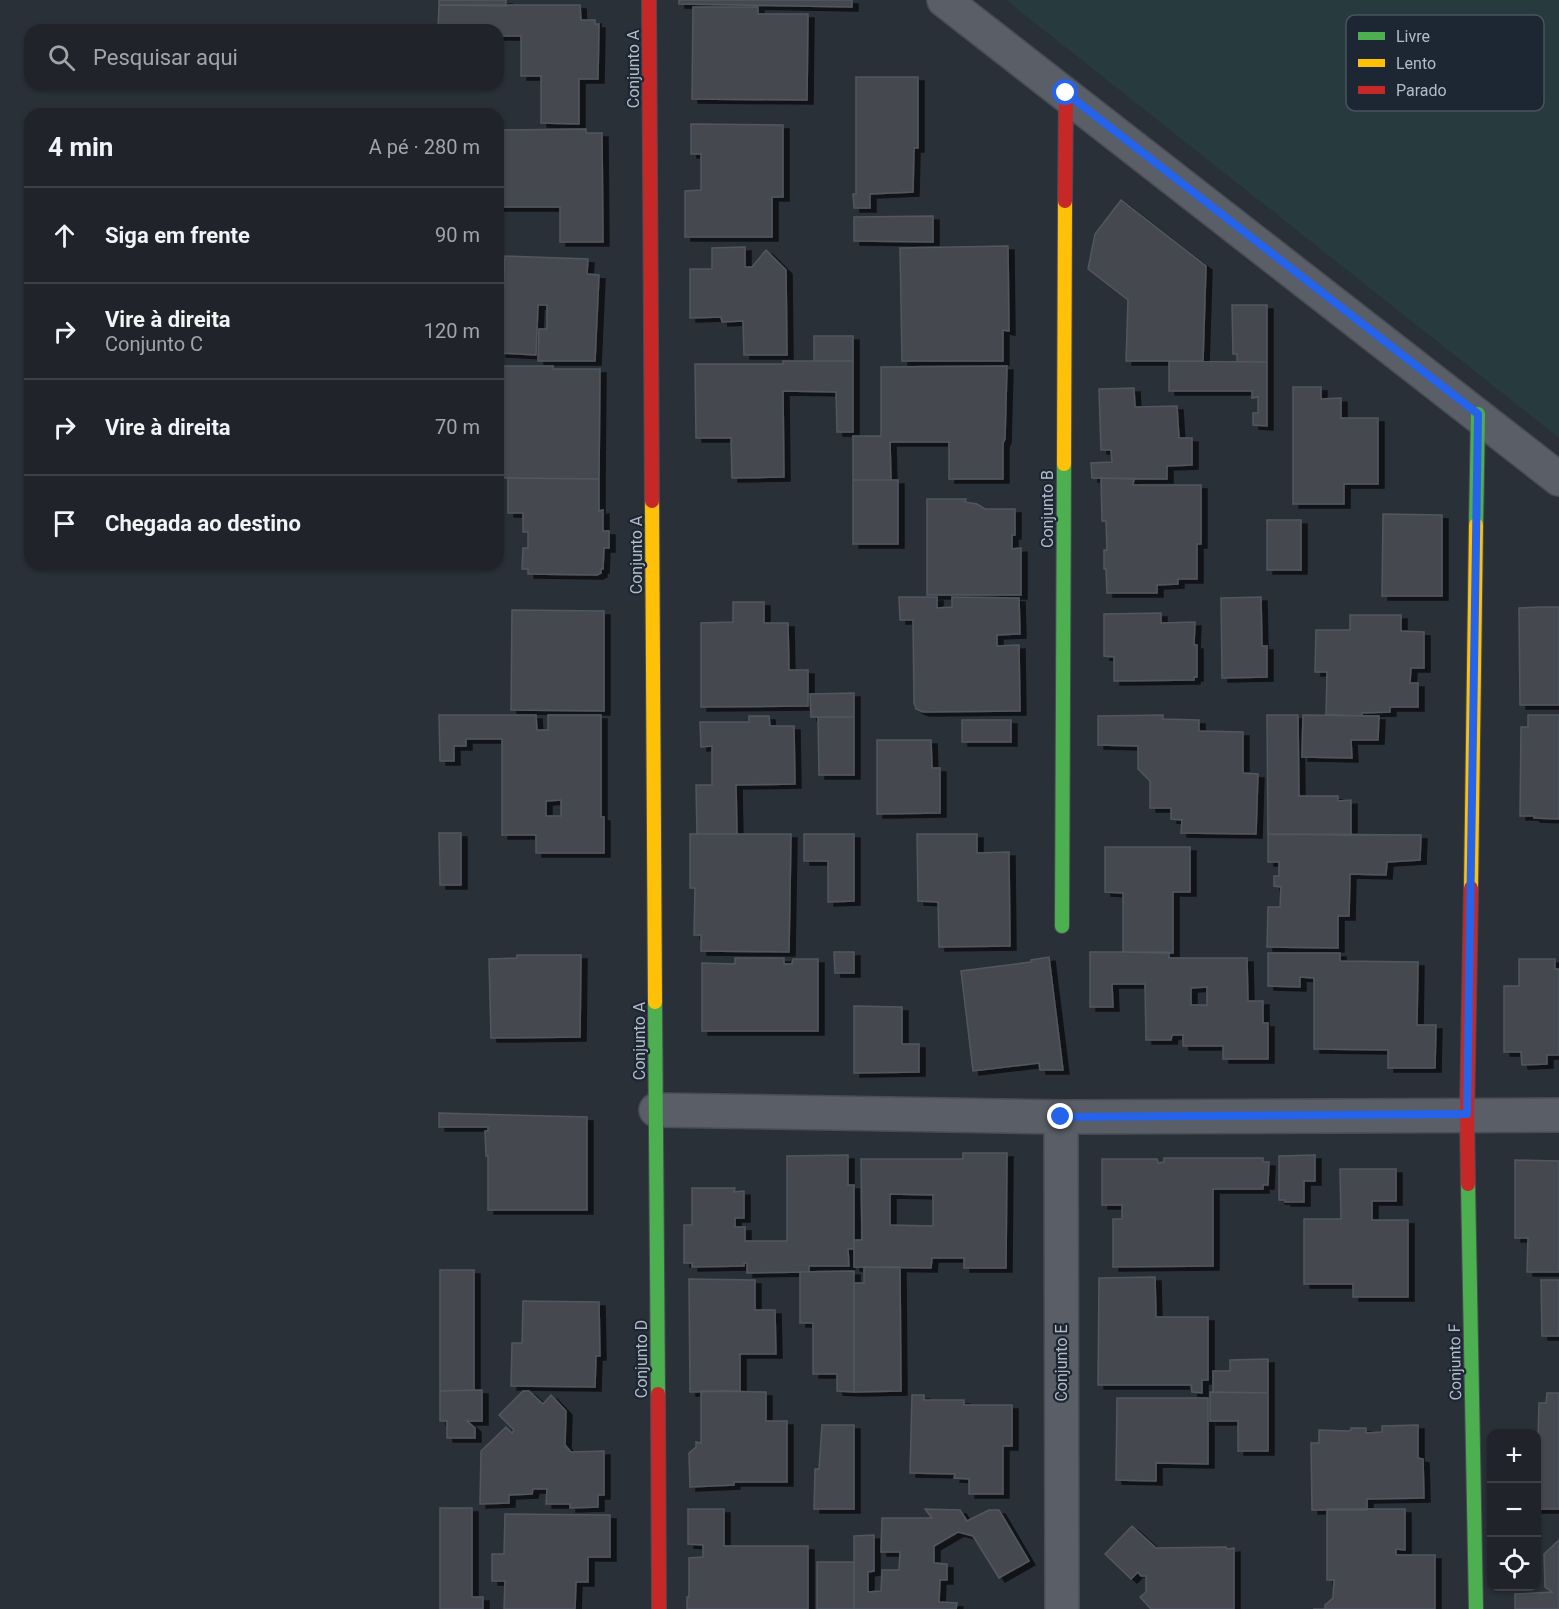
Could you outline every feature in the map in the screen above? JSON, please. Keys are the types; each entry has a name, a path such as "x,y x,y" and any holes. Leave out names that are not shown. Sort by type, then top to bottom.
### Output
{"street":[{"name":"Conjunto A","path":"650,0 656,1110"},
{"path":"945,0 1559,479"},
{"name":"Conjunto B","path":"1062,926 1066,93"},
{"name":"Conjunto F","path":"1476,1609 1467,1114 1478,414"},
{"path":"656,1110 1061,1117 1559,1115"},
{"name":"Conjunto D","path":"656,1110 659,1609"},
{"name":"Conjunto E","path":"1061,1117 1062,1609"}],"green space":[{"path":"1006,0 1559,0 1559,438"}],"building":[{"path":"439,0 506,0 506,6 439,5"},
{"path":"679,0 852,0 852,7 679,4"},
{"path":"439,5 580,5 581,20 595,20 595,24 599,24 598,79 579,79 579,124 541,123 541,76 521,76 521,36 504,36 504,24 438,24"},
{"path":"693,7 758,7 758,14 808,14 807,100 692,99"},
{"path":"856,77 918,77 918,148 914,148 913,192 870,194 870,208 854,208"},
{"path":"691,124 783,125 783,197 772,197 772,237 685,237 685,191 701,190 701,154 691,154"},
{"path":"586,129 586,133 602,133 603,242 560,242 560,207 504,207 504,130"},
{"path":"1121,200 1206,266 1203,361 1126,361 1128,300 1088,269 1095,234"},
{"path":"933,216 933,242 854,241 854,217"},
{"path":"1008,246 1009,331 1003,330 1003,361 902,361 900,248"},
{"path":"745,247 745,267 752,267 766,250 786,270 787,355 744,355 743,321 722,322 721,317 690,318 690,269 712,269 712,248"},
{"path":"505,256 588,259 587,274 599,275 595,361 538,361 539,329 547,329 547,305 538,305 536,355 504,353"},
{"path":"1232,305 1267,305 1267,362 1237,362 1237,354 1233,354"},
{"path":"814,336 853,336 853,361 814,361"},
{"path":"783,361 853,361 853,432 837,432 836,392 783,391 784,477 732,478 731,438 696,438 695,364 783,364"},
{"path":"1169,361 1267,362 1267,426 1253,425 1253,413 1258,413 1258,397 1252,398 1252,391 1169,391"},
{"path":"504,366 600,369 599,479 504,478"},
{"path":"1007,366 1003,479 949,479 949,442 890,442 891,480 853,480 853,436 881,436 881,367"},
{"path":"1293,387 1321,387 1321,399 1341,398 1341,418 1378,418 1378,484 1344,484 1344,504 1293,504"},
{"path":"1134,388 1135,407 1177,406 1179,438 1192,438 1192,465 1167,466 1167,479 1092,478 1091,463 1112,462 1111,450 1101,450 1099,389"},
{"path":"508,478 599,479 599,511 603,510 603,531 609,531 609,548 604,548 601,573 597,575 528,574 528,569 522,569 523,548 528,548 528,532 523,532 523,513 508,513"},
{"path":"1101,478 1134,479 1133,485 1201,485 1201,544 1197,544 1197,579 1178,579 1178,584 1157,585 1157,593 1107,593 1106,569 1104,569 1104,550 1107,550 1106,521 1102,521"},
{"path":"853,480 898,480 898,544 853,544"},
{"path":"927,499 966,499 965,502 977,504 985,509 1015,509 1015,535 1012,535 1012,549 1021,548 1021,595 927,595"},
{"path":"1383,514 1442,515 1442,596 1382,596"},
{"path":"1267,520 1301,520 1301,570 1267,570"},
{"path":"899,597 937,597 937,608 952,607 952,597 1019,598 1020,634 997,635 997,646 1019,645 1020,711 923,712 916,709 913,620 900,620"},
{"path":"1261,597 1262,646 1267,646 1267,677 1222,678 1221,598"},
{"path":"733,602 764,602 764,623 788,623 789,670 808,670 808,706 701,707 701,623 733,622"},
{"path":"1559,607 1559,705 1520,705 1519,608"},
{"path":"512,610 604,611 604,711 511,710"},
{"path":"1161,613 1161,623 1195,622 1194,645 1197,645 1197,677 1194,677 1194,680 1114,681 1114,657 1104,656 1104,614"},
{"path":"1350,615 1401,615 1401,631 1424,632 1424,668 1411,668 1410,683 1418,683 1418,707 1390,707 1390,712 1362,713 1362,716 1326,715 1327,672 1315,672 1316,630 1350,630"},
{"path":"854,693 854,717 811,717 810,694"},
{"path":"439,715 536,715 537,730 548,730 548,715 601,715 601,817 604,817 604,853 536,853 536,835 502,835 502,739 466,739 466,746 454,746 454,761 440,761","holes":["561,800 561,816 546,816 546,801"]},
{"path":"1163,715 1163,719 1199,720 1199,731 1243,732 1243,773 1258,774 1256,834 1181,833 1182,820 1171,819 1171,808 1150,808 1150,781 1138,769 1138,746 1098,745 1098,716"},
{"path":"1267,715 1298,715 1299,796 1338,796 1338,801 1351,800 1351,835 1268,834"},
{"path":"1303,715 1379,716 1378,740 1351,740 1352,758 1302,757"},
{"path":"1528,715 1559,715 1559,819 1520,816 1521,727 1528,727"},
{"path":"749,716 769,716 770,726 794,726 795,784 736,785 737,834 697,834 696,785 712,785 712,746 701,747 700,722 749,722"},
{"path":"818,717 854,717 854,775 819,775"},
{"path":"962,720 1011,720 1011,742 962,742"},
{"path":"877,740 931,740 932,768 940,768 940,813 877,814"},
{"path":"439,833 461,833 461,885 440,885"},
{"path":"690,834 791,834 789,952 701,951 701,935 694,935 695,888 690,888"},
{"path":"804,834 854,834 854,901 828,902 828,861 804,861"},
{"path":"917,834 977,834 977,853 1009,852 1010,946 939,947 938,902 918,901"},
{"path":"1268,834 1421,835 1420,860 1387,862 1386,875 1350,874 1349,916 1338,916 1338,948 1267,947 1268,907 1280,907 1281,887 1274,886 1274,876 1279,876 1279,862 1268,862"},
{"path":"1105,847 1190,847 1190,892 1173,892 1173,953 1123,952 1123,893 1105,892"},
{"path":"834,952 854,952 854,973 835,973"},
{"path":"1090,952 1169,952 1169,958 1247,958 1248,1001 1263,1001 1263,1023 1268,1023 1268,1059 1223,1059 1223,1046 1183,1046 1183,1035 1172,1035 1171,1040 1146,1040 1145,984 1112,984 1113,1007 1090,1007","holes":["1207,987 1207,1005 1191,1005 1191,988"]},
{"path":"1268,953 1340,953 1340,961 1418,962 1417,1025 1436,1025 1435,1068 1388,1068 1388,1050 1314,1049 1314,978 1300,977 1300,987 1268,986"},
{"path":"517,955 581,955 580,1037 491,1038 489,959 517,958"},
{"path":"1049,957 1063,1070 1040,1070 1039,1063 973,1071 961,971 1031,962 1031,960"},
{"path":"735,958 784,958 784,964 792,964 793,959 818,959 818,1031 702,1031 702,963 735,964"},
{"path":"1519,959 1555,959 1555,969 1559,969 1559,1055 1547,1055 1547,1064 1522,1065 1521,1052 1504,1052 1504,986 1519,986"},
{"path":"854,1006 902,1007 902,1044 919,1044 919,1072 854,1073"},
{"path":"439,1113 587,1117 587,1210 488,1210 488,1156 486,1156 485,1131 488,1131 488,1127 439,1127"},
{"path":"963,1153 1007,1153 1006,1268 964,1268 964,1258 932,1258 931,1268 854,1267 854,1240 862,1240 861,1159 963,1159","holes":["890,1194 933,1195 933,1226 890,1225"]},
{"path":"848,1155 848,1185 854,1185 854,1249 848,1249 849,1266 809,1266 809,1272 747,1273 747,1263 744,1263 744,1266 692,1267 692,1263 684,1263 684,1225 692,1225 692,1188 735,1188 734,1192 744,1191 744,1218 735,1218 735,1227 745,1227 745,1241 787,1241 787,1156"},
{"path":"1315,1155 1315,1181 1304,1181 1304,1202 1279,1200 1279,1156"},
{"path":"1164,1158 1263,1158 1263,1162 1269,1162 1268,1185 1263,1185 1263,1189 1213,1189 1213,1266 1113,1267 1113,1219 1122,1219 1122,1205 1102,1205 1102,1159 1157,1159 1158,1163 1164,1162"},
{"path":"1515,1160 1559,1161 1559,1272 1527,1272 1528,1238 1515,1238"},
{"path":"1340,1169 1396,1169 1396,1201 1372,1201 1372,1220 1408,1220 1408,1297 1353,1297 1353,1284 1304,1284 1304,1219 1341,1219"},
{"path":"864,1267 900,1267 901,1391 854,1392 854,1283 864,1283"},
{"path":"440,1270 474,1270 474,1390 440,1391"},
{"path":"854,1271 854,1392 837,1391 837,1374 813,1374 813,1323 800,1323 800,1272"},
{"path":"1155,1277 1156,1317 1208,1317 1208,1380 1202,1380 1202,1393 1192,1392 1191,1385 1098,1385 1099,1278"},
{"path":"689,1279 755,1280 755,1310 775,1310 776,1354 740,1354 740,1391 690,1392"},
{"path":"1541,1280 1559,1280 1559,1336 1542,1336"},
{"path":"523,1301 599,1302 600,1356 596,1356 595,1387 511,1386 512,1343 522,1343"},
{"path":"1268,1359 1268,1393 1213,1392 1213,1371 1230,1371 1230,1360"},
{"path":"482,1390 482,1421 467,1421 475,1428 475,1438 447,1438 447,1421 440,1421 440,1391"},
{"path":"523,1391 529,1391 543,1404 551,1395 566,1411 565,1445 571,1452 604,1451 604,1495 598,1495 598,1507 570,1508 570,1504 546,1504 547,1489 533,1489 532,1494 509,1495 509,1503 480,1504 481,1451 506,1427 512,1433 514,1430 499,1415"},
{"path":"701,1391 766,1392 766,1421 787,1421 787,1482 734,1482 734,1485 690,1487 689,1453 696,1447 696,1442 701,1443"},
{"path":"1210,1392 1268,1393 1268,1451 1238,1451 1238,1421 1210,1421"},
{"path":"1547,1393 1559,1393 1559,1509 1541,1509 1539,1403 1546,1403"},
{"path":"912,1395 924,1395 924,1400 964,1400 964,1405 1012,1405 1012,1446 1003,1446 1003,1494 969,1494 969,1479 954,1478 955,1474 910,1473"},
{"path":"1117,1398 1208,1398 1208,1464 1156,1463 1156,1481 1116,1480"},
{"path":"822,1425 854,1425 854,1509 814,1509 815,1469 819,1469"},
{"path":"1418,1425 1418,1458 1423,1459 1424,1498 1367,1499 1367,1510 1312,1510 1311,1443 1319,1443 1319,1430 1349,1431 1351,1428 1366,1428 1366,1433 1382,1432 1382,1426"},
{"path":"440,1508 472,1508 472,1597 483,1597 483,1609 440,1609"},
{"path":"688,1509 724,1509 724,1546 808,1546 808,1609 687,1609 689,1558 703,1557 703,1545 688,1544"},
{"path":"925,1509 960,1510 967,1521 989,1510 999,1510 1029,1561 999,1578 973,1536 958,1532 934,1546 934,1563 947,1564 947,1580 940,1580 939,1602 957,1603 956,1609 854,1609 854,1536 874,1535 874,1571 868,1572 868,1592 881,1591 882,1570 899,1570 900,1552 881,1552 882,1518 932,1518"},
{"path":"1327,1509 1405,1509 1405,1550 1396,1549 1396,1555 1435,1555 1435,1609 1325,1609 1325,1605 1333,1598 1334,1580 1327,1580"},
{"path":"505,1514 610,1515 610,1557 588,1557 588,1582 576,1582 575,1609 504,1609 505,1581 492,1581 492,1554 504,1554"},
{"path":"1132,1526 1156,1548 1234,1548 1234,1609 1151,1609 1140,1597 1146,1592 1146,1576 1141,1576 1138,1572 1131,1579 1105,1554"},
{"path":"1559,1540 1559,1609 1515,1609 1515,1594 1552,1592 1545,1587 1544,1554"},
{"path":"817,1562 854,1562 854,1609 817,1609"}],"traffic: fast":[{"path":"1476,525 1478,414"},
{"path":"1062,926 1064,464"},
{"path":"655,1002 658,1394"},
{"path":"1468,1184 1476,1609"}],"traffic: slow":[{"path":"1064,464 1065,201"},
{"path":"652,501 655,1002"},
{"path":"1471,888 1476,525"}],"traffic: jam":[{"path":"649,0 652,501"},
{"path":"1065,201 1066,93"},
{"path":"1468,1184 1471,888"},
{"path":"658,1394 659,1609"}],"route":[{"path":"1061,1117 1467,1114 1478,414 1066,93"}]}
